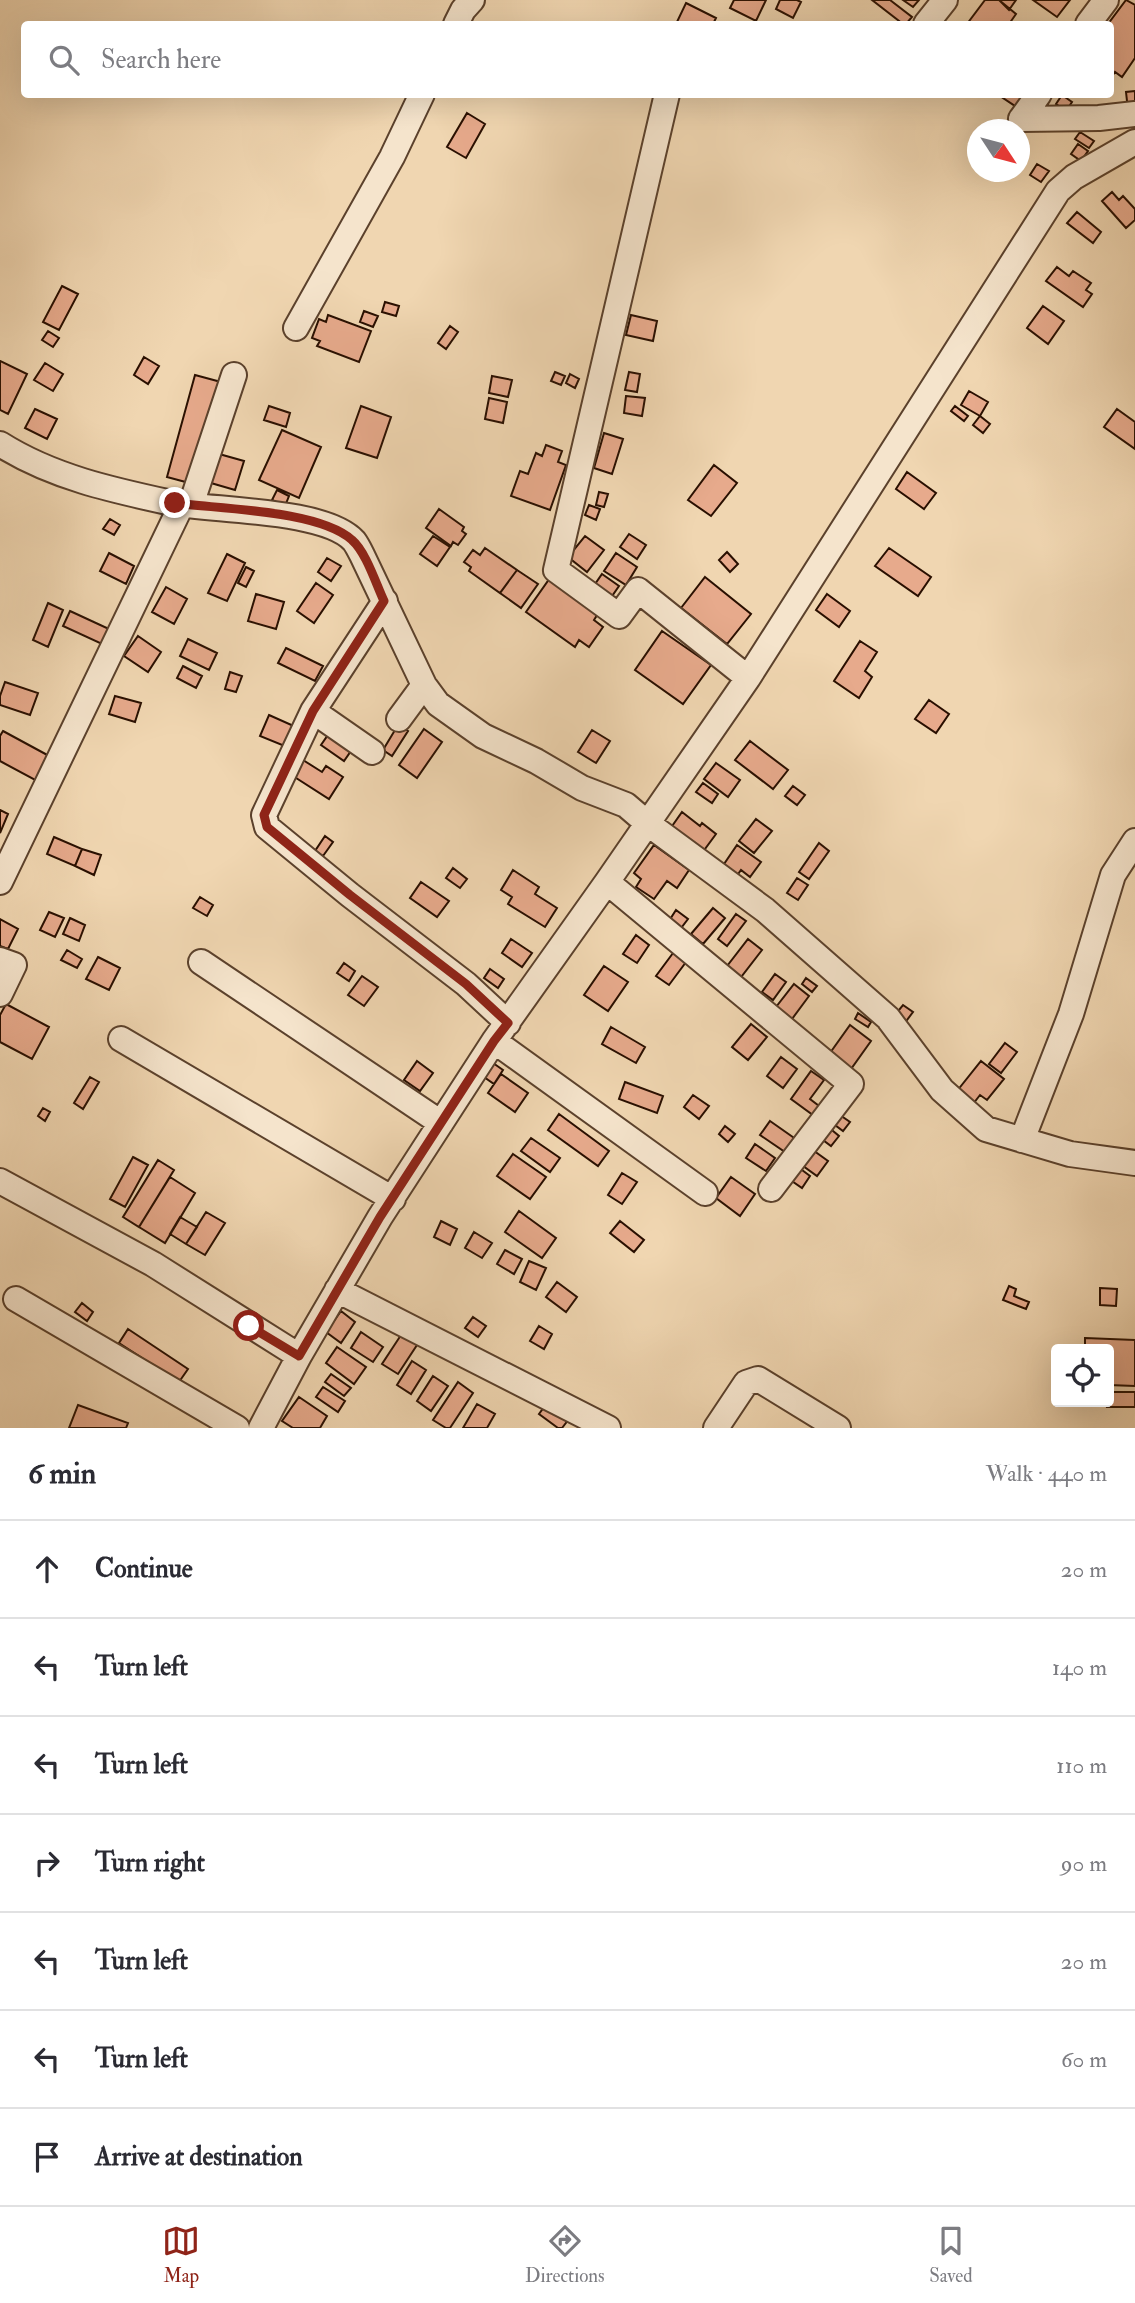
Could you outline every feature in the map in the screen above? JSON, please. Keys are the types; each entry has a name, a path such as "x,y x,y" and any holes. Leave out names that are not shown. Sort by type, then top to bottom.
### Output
{"street":[{"path":"458,21 472,0"},
{"path":"928,21 944,0"},
{"path":"1090,21 1106,0"},
{"path":"296,328 392,157 420,98"},
{"path":"666,98 556,570 619,616 638,590 748,678"},
{"path":"1036,98 1021,119 1099,118 1135,114"},
{"path":"261,1428 337,1290 441,1123 501,1032 748,678 1058,191 1073,177 1135,142"},
{"path":"0,882 186,505 234,375"},
{"path":"0,444 71,479 186,505 285,515 340,531 353,541 424,685 438,704 461,723 543,764 582,789 626,805 765,910 888,1018 942,1090 986,1129 1070,1154 1135,1163"},
{"path":"384,601 313,711 264,815 267,827 466,984 501,1032 705,1193"},
{"path":"399,719 424,685"},
{"path":"313,711 373,752"},
{"path":"1023,1140 1071,1014 1113,875 1135,842"},
{"path":"607,882 850,1084 771,1189"},
{"path":"0,960 14,965 0,994"},
{"path":"201,962 441,1123"},
{"path":"121,1039 393,1199"},
{"path":"0,1181 153,1264 299,1356"},
{"path":"337,1290 608,1428"},
{"path":"16,1299 237,1428"},
{"path":"716,1428 746,1383 758,1379 838,1428"}],"building":[{"path":"734,0 766,0 756,21 730,8"},
{"path":"780,0 801,2 793,18 776,9"},
{"path":"872,0 890,0 912,17 909,21 899,21"},
{"path":"903,0 919,0 913,7"},
{"path":"985,0 999,0 1016,14 1011,21 969,21"},
{"path":"999,0 1016,0 1009,10"},
{"path":"1033,0 1070,0 1057,17"},
{"path":"1126,0 1135,5 1135,58 1122,77 1114,73 1114,21 1110,21"},
{"path":"686,3 716,18 714,21 677,21"},
{"path":"1135,91 1135,109 1128,110 1126,92"},
{"path":"1003,98 1024,98 1018,108"},
{"path":"1060,98 1072,102 1066,111 1056,104"},
{"path":"467,113 485,124 466,158 447,147"},
{"path":"1080,132 1094,141 1089,148 1075,139"},
{"path":"1078,144 1088,151 1081,161 1071,154"},
{"path":"1037,164 1049,171 1041,182 1030,175"},
{"path":"1112,192 1119,200 1123,196 1135,209 1135,220 1126,228 1102,201"},
{"path":"1077,212 1101,232 1093,243 1067,223"},
{"path":"1057,267 1069,276 1073,271 1091,283 1086,290 1092,294 1083,307 1046,281"},
{"path":"62,286 78,294 59,330 43,322"},
{"path":"385,302 399,306 396,316 382,312"},
{"path":"1043,306 1064,321 1048,344 1027,328"},
{"path":"364,311 378,316 373,327 360,322"},
{"path":"328,315 371,331 359,362 317,346 320,341 312,338 319,319 326,322"},
{"path":"631,315 657,321 653,341 626,335"},
{"path":"450,326 458,332 446,349 438,343"},
{"path":"48,331 59,338 53,347 42,340"},
{"path":"144,357 159,366 148,384 134,375"},
{"path":"0,361 27,374 8,414 0,410"},
{"path":"45,363 63,374 53,391 34,380"},
{"path":"555,372 565,376 561,385 551,381"},
{"path":"629,372 640,374 637,392 625,390"},
{"path":"570,374 579,379 575,388 566,383"},
{"path":"195,375 221,382 193,484 167,477"},
{"path":"492,376 512,380 508,397 489,393"},
{"path":"969,391 988,402 980,416 961,405"},
{"path":"626,396 645,398 642,416 624,413"},
{"path":"489,398 507,402 503,423 485,419"},
{"path":"269,406 290,413 286,427 264,420"},
{"path":"361,406 391,417 377,458 346,448"},
{"path":"955,406 968,416 964,421 951,411"},
{"path":"35,409 57,419 47,439 25,428"},
{"path":"1117,409 1135,422 1135,449 1104,427"},
{"path":"980,416 990,424 983,433 973,425"},
{"path":"282,430 321,447 299,498 259,480"},
{"path":"604,433 623,439 612,474 594,468"},
{"path":"546,445 562,451 558,462 566,465 550,510 511,496 520,471 528,474 536,453 542,456"},
{"path":"212,452 244,461 235,490 204,481"},
{"path":"714,465 737,483 711,516 688,500"},
{"path":"907,472 936,493 924,509 896,489"},
{"path":"277,490 289,496 285,506 272,500"},
{"path":"599,492 608,494 604,507 596,505"},
{"path":"589,505 600,509 596,520 585,515"},
{"path":"439,509 464,527 462,531 466,534 458,545 453,542 451,546 426,528"},
{"path":"110,519 120,525 114,535 103,529"},
{"path":"629,534 646,545 637,559 620,547"},
{"path":"433,536 450,547 437,566 420,554"},
{"path":"585,536 604,550 587,572 568,557"},
{"path":"485,548 517,570 500,593 469,571 471,567 464,562 473,550 480,555"},
{"path":"889,548 931,577 918,596 875,566"},
{"path":"727,552 738,564 730,572 719,560"},
{"path":"109,553 134,566 126,584 100,571"},
{"path":"616,553 637,567 626,585 604,571"},
{"path":"227,554 245,563 227,601 208,593"},
{"path":"327,558 341,566 331,581 318,572"},
{"path":"246,567 254,571 246,587 238,583"},
{"path":"517,570 538,584 521,608 500,593"},
{"path":"602,574 619,586 610,599 593,587"},
{"path":"705,577 751,614 727,644 681,608"},
{"path":"550,578 599,612 594,620 603,627 589,647 579,640 575,647 526,612"},
{"path":"316,583 333,595 314,623 297,611"},
{"path":"166,587 187,599 174,624 152,612"},
{"path":"256,594 284,602 276,629 248,621"},
{"path":"827,594 850,611 839,627 816,610"},
{"path":"48,603 63,610 48,647 33,640"},
{"path":"70,611 109,629 102,644 63,626"},
{"path":"662,631 711,665 683,704 635,670"},
{"path":"138,636 161,652 148,672 124,656"},
{"path":"188,639 217,653 209,670 180,656"},
{"path":"860,641 877,652 865,671 872,677 859,698 834,681"},
{"path":"286,648 323,666 315,681 278,663"},
{"path":"183,666 202,676 196,688 177,678"},
{"path":"230,672 242,676 236,692 225,689"},
{"path":"5,682 38,693 30,715 0,705"},
{"path":"115,696 141,703 135,722 109,714"},
{"path":"929,700 949,714 936,733 915,719"},
{"path":"269,715 296,727 287,747 260,736"},
{"path":"398,725 408,731 392,756 383,750"},
{"path":"424,729 442,742 417,778 399,765"},
{"path":"592,730 610,741 596,763 578,752"},
{"path":"3,731 51,757 37,781 0,761 0,736"},
{"path":"330,732 353,748 344,761 321,745"},
{"path":"750,741 788,770 773,789 735,760"},
{"path":"303,760 322,772 326,766 343,777 329,799 293,776"},
{"path":"716,763 740,780 728,797 704,779"},
{"path":"703,783 718,794 712,803 696,792"},
{"path":"793,786 805,795 797,805 785,796"},
{"path":"0,810 8,814 0,833"},
{"path":"682,812 716,834 702,853 670,829"},
{"path":"756,819 772,831 754,853 739,841"},
{"path":"325,836 333,842 323,856 315,851"},
{"path":"54,837 82,849 75,866 47,854"},
{"path":"819,843 829,851 809,879 799,872"},
{"path":"654,845 689,870 677,888 667,881 654,899 636,887 641,879 634,873"},
{"path":"737,845 761,862 750,877 741,870 736,877 722,867"},
{"path":"82,849 101,855 94,875 75,866"},
{"path":"453,868 467,879 460,888 446,878"},
{"path":"513,870 539,887 535,894 557,908 545,927 508,904 512,897 501,890"},
{"path":"797,878 808,885 798,900 787,893"},
{"path":"421,882 449,901 437,917 410,898"},
{"path":"200,897 213,905 207,916 193,908"},
{"path":"713,908 725,918 703,944 691,934"},
{"path":"676,910 688,919 678,932 667,924"},
{"path":"49,912 64,918 55,937 40,930"},
{"path":"736,914 746,921 727,946 718,939"},
{"path":"70,918 85,925 79,941 63,934"},
{"path":"0,919 18,929 8,949 0,946"},
{"path":"636,935 649,945 637,963 623,954"},
{"path":"511,939 532,953 522,967 502,953"},
{"path":"748,939 762,950 738,981 724,970"},
{"path":"676,949 689,958 669,985 656,976"},
{"path":"67,950 82,959 77,968 61,960"},
{"path":"98,957 120,968 109,990 86,979"},
{"path":"344,963 355,971 349,981 337,973"},
{"path":"604,966 628,982 608,1011 584,995"},
{"path":"490,969 504,979 498,988 484,978"},
{"path":"775,974 786,982 773,1000 762,992"},
{"path":"362,976 378,987 364,1006 348,995"},
{"path":"806,978 817,986 812,992 802,984"},
{"path":"794,984 809,996 792,1019 776,1007"},
{"path":"6,1004 49,1027 32,1059 0,1042 0,1015"},
{"path":"903,1005 913,1012 904,1024 894,1016"},
{"path":"858,1013 871,1022 868,1027 855,1019"},
{"path":"751,1024 767,1037 748,1060 732,1047"},
{"path":"850,1025 871,1041 851,1069 830,1053"},
{"path":"611,1027 645,1047 636,1063 602,1044"},
{"path":"1005,1043 1017,1052 1001,1073 989,1064"},
{"path":"781,1057 797,1069 783,1088 767,1076"},
{"path":"417,1061 433,1073 420,1091 404,1080"},
{"path":"981,1061 1004,1079 987,1100 980,1095 973,1104 957,1091"},
{"path":"493,1063 503,1070 494,1084 484,1077"},
{"path":"811,1071 824,1080 810,1099 823,1109 817,1118 791,1099"},
{"path":"501,1074 528,1093 515,1112 488,1093"},
{"path":"90,1077 99,1082 83,1109 74,1103"},
{"path":"625,1082 663,1096 657,1113 619,1099"},
{"path":"693,1095 709,1106 699,1119 684,1107"},
{"path":"43,1108 50,1112 45,1121 38,1116"},
{"path":"837,1113 850,1122 843,1131 831,1122"},
{"path":"559,1114 609,1151 598,1166 548,1130"},
{"path":"770,1121 797,1140 788,1154 760,1135"},
{"path":"725,1126 735,1134 728,1142 719,1134"},
{"path":"827,1126 839,1136 831,1146 819,1137"},
{"path":"531,1138 560,1158 550,1172 521,1151"},
{"path":"755,1144 775,1158 766,1171 746,1158"},
{"path":"810,1148 828,1161 817,1176 799,1163"},
{"path":"513,1154 546,1177 530,1199 497,1176"},
{"path":"133,1157 148,1165 125,1207 110,1199"},
{"path":"158,1160 174,1170 139,1227 123,1217"},
{"path":"798,1167 810,1176 802,1188 789,1179"},
{"path":"622,1173 637,1182 622,1204 608,1195"},
{"path":"170,1177 195,1193 165,1243 139,1227"},
{"path":"731,1177 755,1194 740,1216 716,1198"},
{"path":"519,1211 556,1238 542,1258 505,1232"},
{"path":"206,1212 225,1223 205,1255 186,1244"},
{"path":"180,1217 197,1227 186,1244 170,1234"},
{"path":"441,1221 457,1229 450,1245 434,1237"},
{"path":"620,1221 644,1240 634,1252 610,1233"},
{"path":"474,1232 492,1243 482,1258 465,1248"},
{"path":"505,1250 522,1259 514,1274 497,1264"},
{"path":"529,1261 546,1268 536,1290 520,1282"},
{"path":"557,1282 577,1297 566,1312 546,1297"},
{"path":"1009,1286 1016,1289 1014,1296 1029,1302 1026,1309 1003,1300"},
{"path":"1100,1288 1117,1289 1116,1306 1100,1305"},
{"path":"82,1303 93,1312 87,1321 75,1312"},
{"path":"341,1311 355,1322 341,1343 326,1332"},
{"path":"473,1317 486,1326 478,1337 465,1328"},
{"path":"539,1326 552,1334 544,1349 530,1341"},
{"path":"128,1329 188,1369 179,1382 119,1343"},
{"path":"361,1332 383,1347 373,1362 351,1348"},
{"path":"401,1335 417,1345 398,1374 382,1364"},
{"path":"1085,1338 1135,1340 1135,1386 1114,1385 1114,1344 1085,1344"},
{"path":"337,1347 366,1367 354,1384 326,1363"},
{"path":"412,1361 426,1370 411,1394 397,1385"},
{"path":"331,1374 351,1388 344,1396 325,1382"},
{"path":"433,1376 448,1386 431,1411 417,1401"},
{"path":"458,1382 473,1393 450,1428 446,1428 433,1420"},
{"path":"323,1387 345,1401 338,1412 316,1397"},
{"path":"1114,1392 1135,1392 1135,1407 1114,1407"},
{"path":"299,1397 327,1416 320,1428 293,1428 282,1421"},
{"path":"550,1399 572,1415 562,1428 539,1414"},
{"path":"477,1404 495,1414 487,1428 463,1428"},
{"path":"78,1405 128,1423 126,1428 69,1428"}],"route":[{"path":"175,503 285,515 319,524 340,531 353,541 362,555 384,601 313,711 264,815 265,821 267,827 466,984 508,1023 380,1217 299,1356 249,1326"}]}
